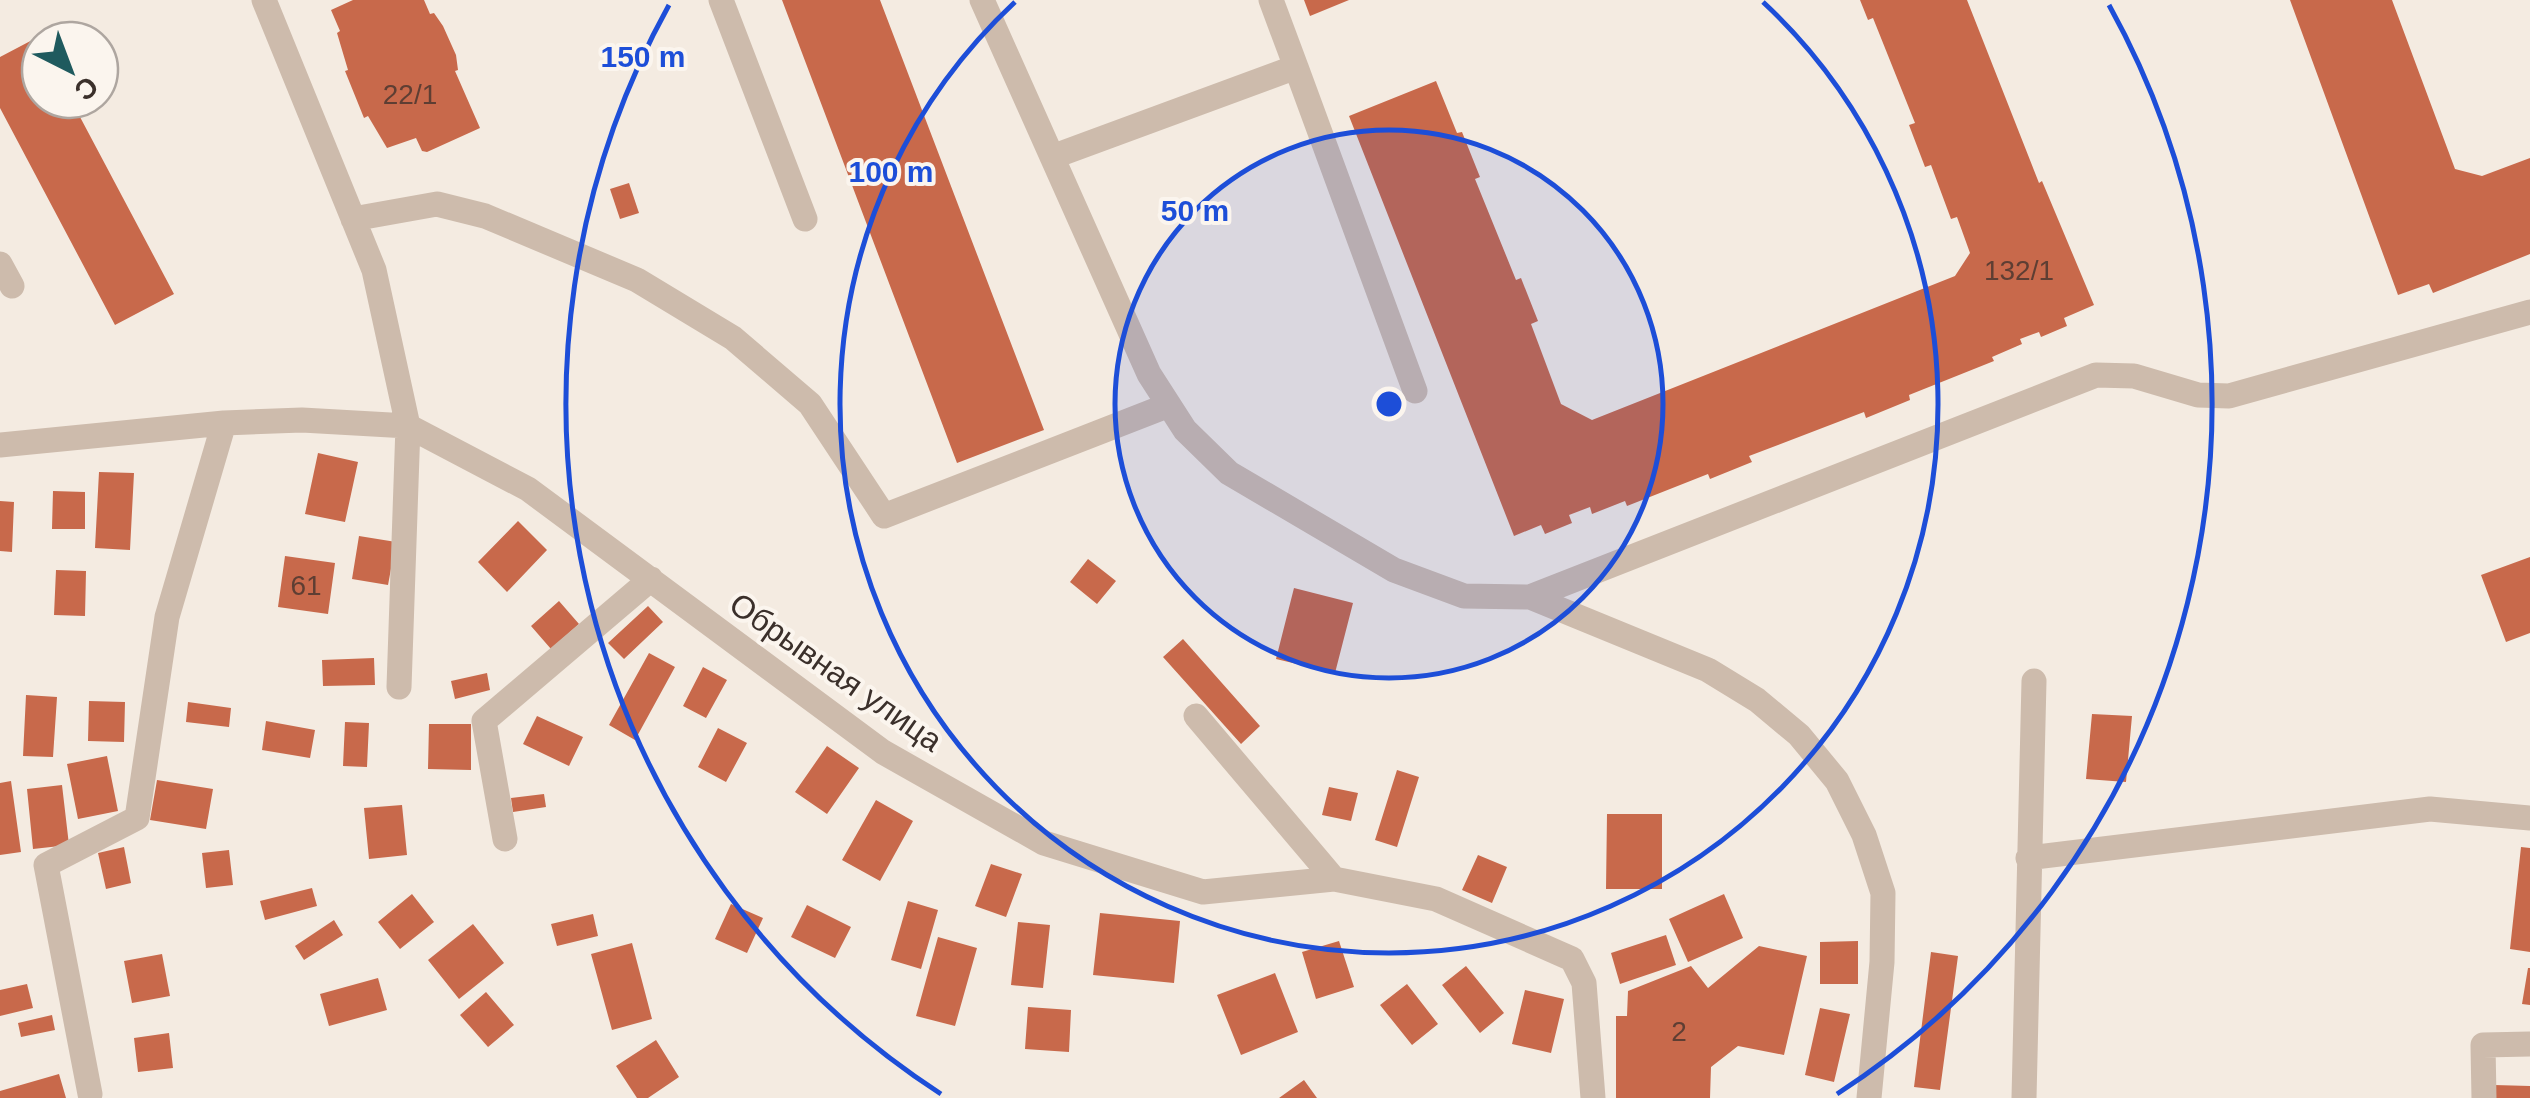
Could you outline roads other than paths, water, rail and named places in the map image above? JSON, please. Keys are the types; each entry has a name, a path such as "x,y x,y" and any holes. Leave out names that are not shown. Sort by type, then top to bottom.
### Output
{"street":[{"path":"264,0 374,270 408,426 399,687"},
{"path":"721,0 805,219"},
{"path":"982,0 1150,374 1185,430 1229,472 1394,570 1464,596 1530,596 2096,375 2134,376 2198,395 2229,396 2530,312"},
{"path":"1272,0 1415,391"},
{"path":"1052,157 1296,68"},
{"path":"354,219 436,204 485,216 637,280 733,338 810,404 884,516 1169,405"},
{"name":"Обрывная улица","path":"0,445 224,422 302,420 408,426 528,489 883,752 1044,843 1203,892 1334,878 1436,899 1572,959 1584,984 1593,1098"},
{"path":"90,1094 46,865 137,818 167,617 224,422"},
{"path":"505,839 484,722 651,580"},
{"path":"1530,596 1724,680 1799,735 1838,781 1864,834 1883,893 1882,962 1870,1098"},
{"path":"2024,1098 2034,681"},
{"path":"1196,716 1334,878"},
{"path":"2028,858 2430,808 2530,818"},
{"path":"2484,1098 2483,1045 2530,1044"}]}
